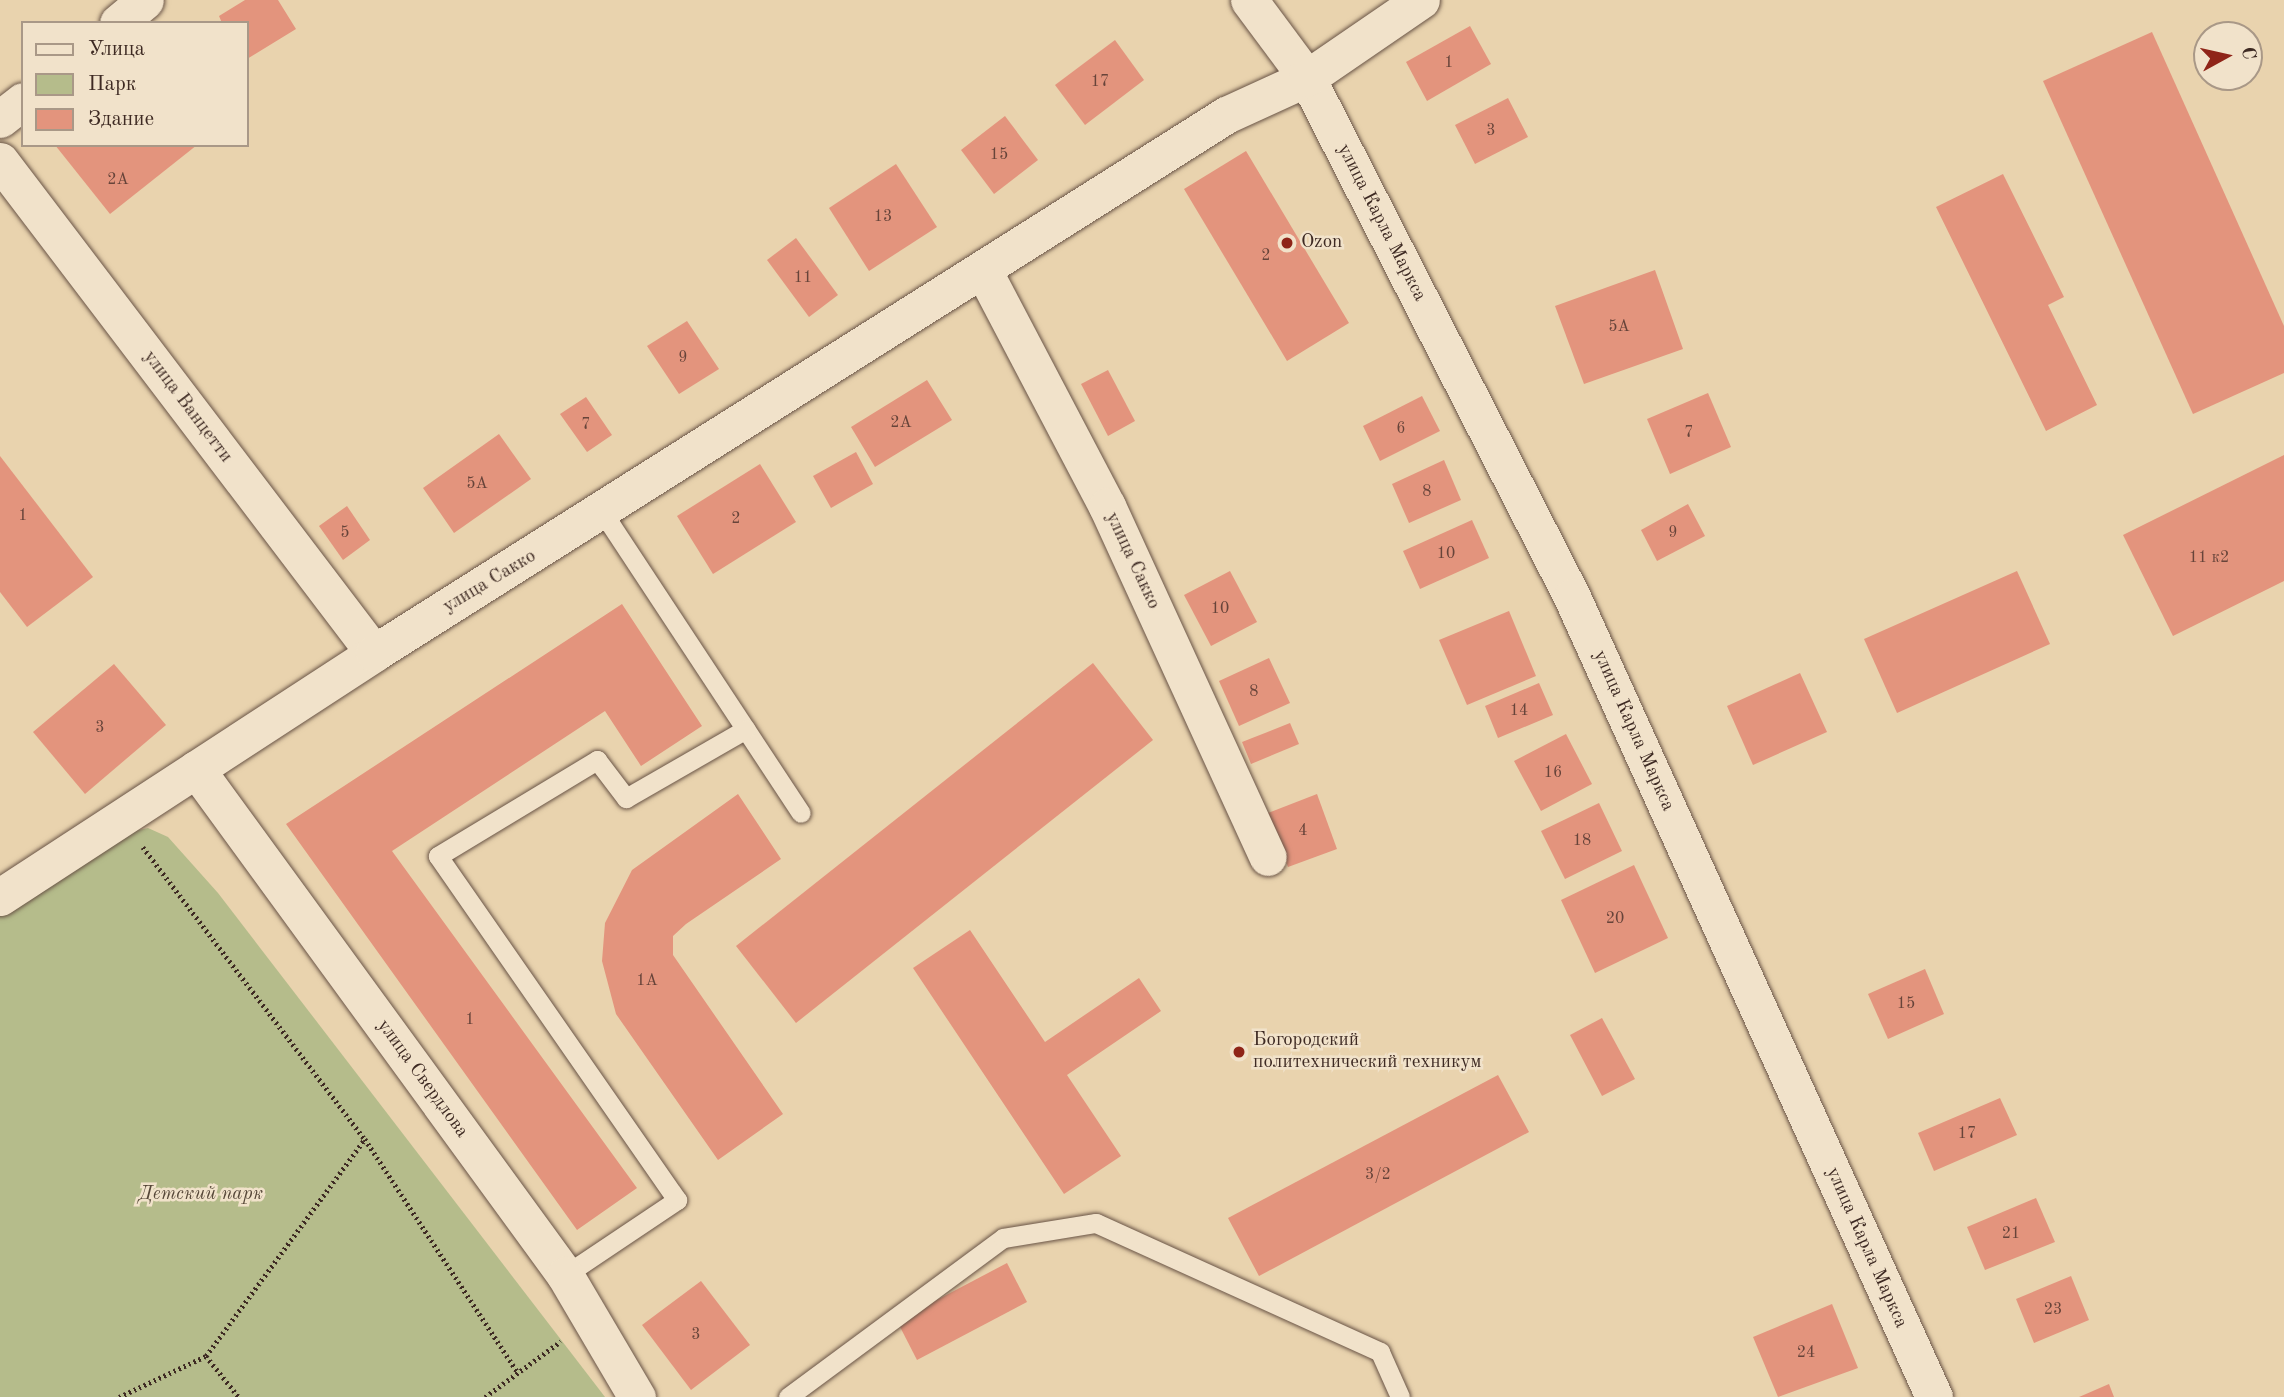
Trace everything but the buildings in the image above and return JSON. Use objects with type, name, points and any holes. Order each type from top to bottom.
[{"type":"street","points":[[120,21],[145,0]]},
{"type":"street","name":"улица Карла Маркса","points":[[1249,0],[1307,78],[1572,597],[1934,1397]]},
{"type":"street","name":"улица Сакко","points":[[0,897],[374,653],[603,513],[1226,115],[1307,78],[1421,0]]},
{"type":"street","points":[[0,119],[21,103]]},
{"type":"street","name":"улица Ванцетти","points":[[0,161],[374,653]]},
{"type":"street","name":"улица Сакко","points":[[983,270],[1107,506],[1268,857]]},
{"type":"street","name":"улица Свердлова","points":[[196,769],[565,1275],[593,1317],[637,1397]]},
{"type":"lane","points":[[603,513],[801,813]]},
{"type":"lane","points":[[565,1275],[677,1200],[438,856],[597,760],[626,798],[746,729]]},
{"type":"lane","points":[[788,1397],[1003,1238],[1096,1223],[1380,1352],[1400,1397]]},
{"type":"path","points":[[121,817],[365,1139],[518,1373]]},
{"type":"path","points":[[119,1397],[206,1356],[365,1139]]},
{"type":"path","points":[[485,1397],[593,1317]]},
{"type":"path","points":[[206,1356],[239,1397]]},
{"type":"green space","name":"Детский парк","points":[[148,828],[168,837],[218,893],[605,1397],[0,1397],[0,914],[130,832]]},
{"type":"place","name":"Ozon","points":[[1287,243]]},
{"type":"place","name":"Богородский политехнический техникум","points":[[1239,1052]]}]
